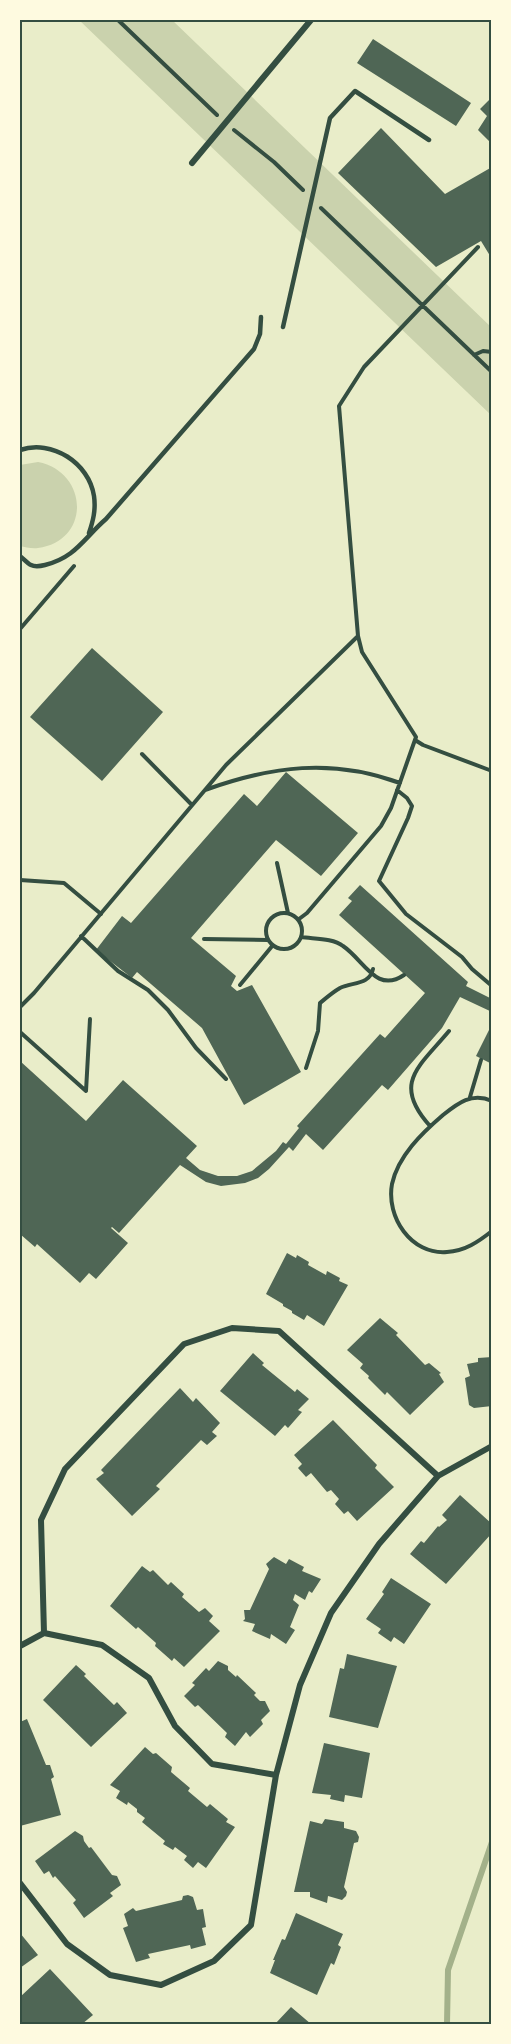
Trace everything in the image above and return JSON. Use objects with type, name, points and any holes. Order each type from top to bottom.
[{"type":"street","points":[[192,163],[311,20]]},
{"type":"street","points":[[44,1633],[40,1520],[65,1469],[183,1344],[232,1328],[279,1331],[438,1476]]},
{"type":"street","points":[[20,1883],[67,1944],[110,1975],[161,1985],[214,1961],[251,1925],[276,1775],[300,1685],[330,1612],[379,1544],[438,1476],[492,1446]]},
{"type":"street","points":[[20,1646],[44,1633],[102,1645],[149,1678],[175,1726],[212,1764],[276,1775]]},
{"type":"lane","points":[[283,327],[330,118],[355,91],[429,140]]},
{"type":"lane","points":[[20,556],[31,565],[40,566],[60,561],[77,550],[89,533],[106,519],[254,349],[260,334],[261,317]]},
{"type":"lane","points":[[20,450],[42,447],[60,452],[76,463],[88,477],[94,495],[95,513],[89,533]]},
{"type":"path","points":[[298,919],[307,913],[381,826],[400,783],[416,737],[362,652],[358,636],[339,406],[364,367],[478,247]]},
{"type":"path","points":[[474,355],[483,351],[492,352]]},
{"type":"path","points":[[20,1007],[226,765],[358,636]]},
{"type":"path","points":[[415,740],[492,771]]},
{"type":"path","points":[[142,754],[192,806]]},
{"type":"path","points":[[204,790],[237,778],[298,767],[363,771],[400,783]]},
{"type":"path","points":[[397,790],[407,798],[412,806],[379,881],[406,914],[462,957],[471,969],[492,986]]},
{"type":"path","points":[[278,863],[288,913]]},
{"type":"path","points":[[20,880],[64,883],[101,914]]},
{"type":"path","points":[[282,912],[298,919],[302,925],[301,937],[294,946],[278,948],[268,940],[266,932],[270,920],[282,912]]},
{"type":"path","points":[[81,936],[118,971],[148,990],[162,1003],[196,1048],[226,1079]]},
{"type":"path","points":[[301,937],[341,944],[372,975],[385,982],[395,981],[404,975]]},
{"type":"path","points":[[204,939],[268,940]]},
{"type":"path","points":[[240,985],[273,945]]},
{"type":"path","points":[[306,1068],[318,1030],[320,1003],[341,988],[362,982],[372,975],[373,969]]},
{"type":"path","points":[[20,1032],[86,1091],[90,1019]]},
{"type":"path","points":[[430,1126],[414,1105],[410,1082],[414,1072],[449,1031]]},
{"type":"path","points":[[470,1097],[481,1059]]},
{"type":"path","points":[[492,1101],[470,1097],[430,1126],[402,1158],[392,1184],[392,1205],[397,1224],[412,1241],[429,1250],[445,1252],[462,1250],[478,1242],[492,1231]]},
{"type":"path","points":[[485,1237],[492,1236]]},
{"type":"green space","points":[[79,20],[172,20],[491,327],[491,415]]},
{"type":"green space","points":[[38,462],[55,468],[67,479],[74,492],[77,506],[75,520],[68,533],[55,543],[33,548],[20,546],[20,465]]},
{"type":"building","points":[[373,39],[471,103],[456,126],[357,63]]},
{"type":"building","points":[[492,97],[492,144],[478,130],[487,116],[480,109]]},
{"type":"building","points":[[381,128],[445,194],[492,167],[492,259],[481,241],[436,267],[338,173]]},
{"type":"building","points":[[92,648],[163,712],[102,781],[30,717]]},
{"type":"building","points":[[286,772],[358,833],[321,876],[276,840],[191,938],[236,976],[231,986],[237,991],[252,985],[301,1072],[244,1105],[202,1028],[137,972],[132,978],[96,950],[122,916],[131,923],[244,794],[257,806]]},
{"type":"building","points":[[360,885],[468,982],[466,986],[492,999],[492,1012],[460,997],[442,1028],[388,1090],[382,1085],[323,1150],[306,1134],[293,1151],[289,1147],[258,1178],[245,1183],[221,1186],[206,1182],[180,1165],[119,1233],[111,1228],[128,1243],[96,1279],[89,1273],[80,1283],[37,1244],[35,1247],[20,1234],[20,1061],[86,1121],[123,1080],[197,1146],[186,1158],[200,1170],[218,1176],[237,1176],[252,1171],[283,1142],[286,1144],[299,1128],[297,1126],[380,1034],[385,1038],[425,993],[339,915],[352,901],[348,898]]},
{"type":"building","points":[[492,1024],[492,1064],[476,1056]]},
{"type":"building","points":[[287,1253],[296,1258],[297,1255],[309,1262],[308,1265],[326,1275],[327,1271],[348,1285],[324,1326],[307,1315],[304,1320],[266,1294]]},
{"type":"building","points":[[380,1318],[398,1333],[396,1335],[425,1365],[429,1363],[441,1373],[439,1374],[444,1382],[410,1415],[387,1392],[385,1395],[368,1378],[369,1376],[360,1368],[363,1364],[347,1350]]},
{"type":"building","points":[[253,1353],[264,1363],[262,1365],[295,1392],[297,1389],[309,1399],[298,1410],[302,1412],[288,1428],[285,1425],[275,1436],[220,1391]]},
{"type":"building","points":[[492,1357],[492,1406],[474,1408],[469,1405],[465,1378],[470,1376],[467,1364],[478,1362],[478,1358]]},
{"type":"building","points":[[180,1388],[193,1402],[196,1398],[220,1423],[212,1432],[217,1436],[207,1445],[201,1440],[156,1486],[160,1489],[132,1516],[96,1479],[104,1473],[101,1470]]},
{"type":"building","points":[[333,1420],[377,1465],[375,1468],[394,1487],[357,1521],[348,1511],[344,1514],[335,1504],[339,1499],[331,1490],[327,1492],[311,1473],[306,1477],[298,1468],[302,1464],[294,1455]]},
{"type":"building","points":[[460,1495],[492,1524],[492,1533],[446,1584],[410,1554],[421,1541],[424,1543],[438,1526],[447,1520],[442,1515]]},
{"type":"building","points":[[274,1557],[286,1564],[289,1559],[304,1567],[302,1571],[321,1579],[312,1593],[309,1591],[305,1600],[295,1594],[293,1600],[299,1605],[290,1627],[295,1630],[286,1644],[271,1634],[270,1639],[252,1631],[255,1624],[243,1621],[245,1619],[244,1610],[250,1610],[269,1569],[266,1564]]},
{"type":"building","points":[[142,1566],[150,1572],[153,1570],[168,1585],[171,1582],[184,1594],[182,1597],[199,1612],[205,1608],[213,1616],[209,1621],[220,1631],[184,1667],[174,1658],[172,1661],[138,1627],[136,1629],[110,1606]]},
{"type":"building","points":[[391,1578],[431,1604],[404,1644],[394,1637],[391,1642],[378,1633],[381,1629],[366,1619],[384,1594],[382,1592]]},
{"type":"building","points":[[347,1654],[397,1666],[378,1728],[329,1717],[340,1668],[344,1669]]},
{"type":"building","points":[[218,1661],[228,1666],[228,1670],[236,1677],[237,1675],[256,1693],[254,1695],[260,1701],[265,1701],[270,1711],[261,1720],[263,1724],[250,1737],[246,1732],[235,1746],[225,1737],[227,1733],[198,1705],[195,1707],[184,1696],[195,1685],[192,1683],[206,1668],[209,1671]]},
{"type":"building","points":[[76,1665],[114,1705],[117,1702],[127,1713],[91,1747],[43,1700]]},
{"type":"building","points":[[27,1719],[46,1765],[50,1765],[54,1777],[51,1779],[61,1815],[20,1826],[20,1722]]},
{"type":"building","points":[[324,1743],[370,1753],[362,1798],[345,1795],[344,1802],[330,1799],[331,1795],[312,1793]]},
{"type":"building","points":[[145,1747],[172,1767],[171,1772],[190,1788],[188,1791],[207,1807],[210,1804],[228,1819],[226,1822],[235,1827],[206,1868],[198,1862],[193,1868],[184,1860],[187,1856],[175,1847],[173,1850],[163,1844],[165,1841],[142,1822],[145,1818],[137,1812],[137,1809],[128,1802],[127,1805],[116,1798],[120,1791],[110,1785]]},
{"type":"building","points":[[325,1819],[344,1822],[344,1828],[356,1831],[359,1837],[358,1842],[354,1843],[344,1887],[347,1892],[346,1896],[342,1900],[328,1896],[327,1903],[310,1897],[310,1892],[294,1892],[310,1821],[322,1824]]},
{"type":"building","points":[[75,1831],[83,1836],[89,1848],[91,1847],[112,1875],[117,1876],[121,1885],[110,1893],[113,1896],[84,1918],[73,1903],[76,1900],[55,1876],[53,1878],[49,1871],[44,1874],[35,1861]]},
{"type":"building","points":[[183,1896],[193,1897],[197,1910],[203,1909],[206,1927],[202,1928],[206,1945],[191,1949],[190,1945],[148,1954],[150,1958],[136,1962],[123,1928],[128,1926],[124,1914],[133,1908],[136,1911],[182,1900]]},
{"type":"building","points":[[296,1913],[343,1934],[334,1965],[331,1963],[317,1995],[270,1973],[282,1939],[285,1940]]},
{"type":"building","points":[[20,1933],[38,1955],[20,1968]]},
{"type":"building","points":[[50,1969],[93,2015],[82,2024],[22,2024],[20,2022],[20,1997]]},
{"type":"building","points":[[291,2007],[311,2024],[275,2024]]},
{"type":"waterway","points":[[447,2024],[448,1970],[492,1842]]}]
